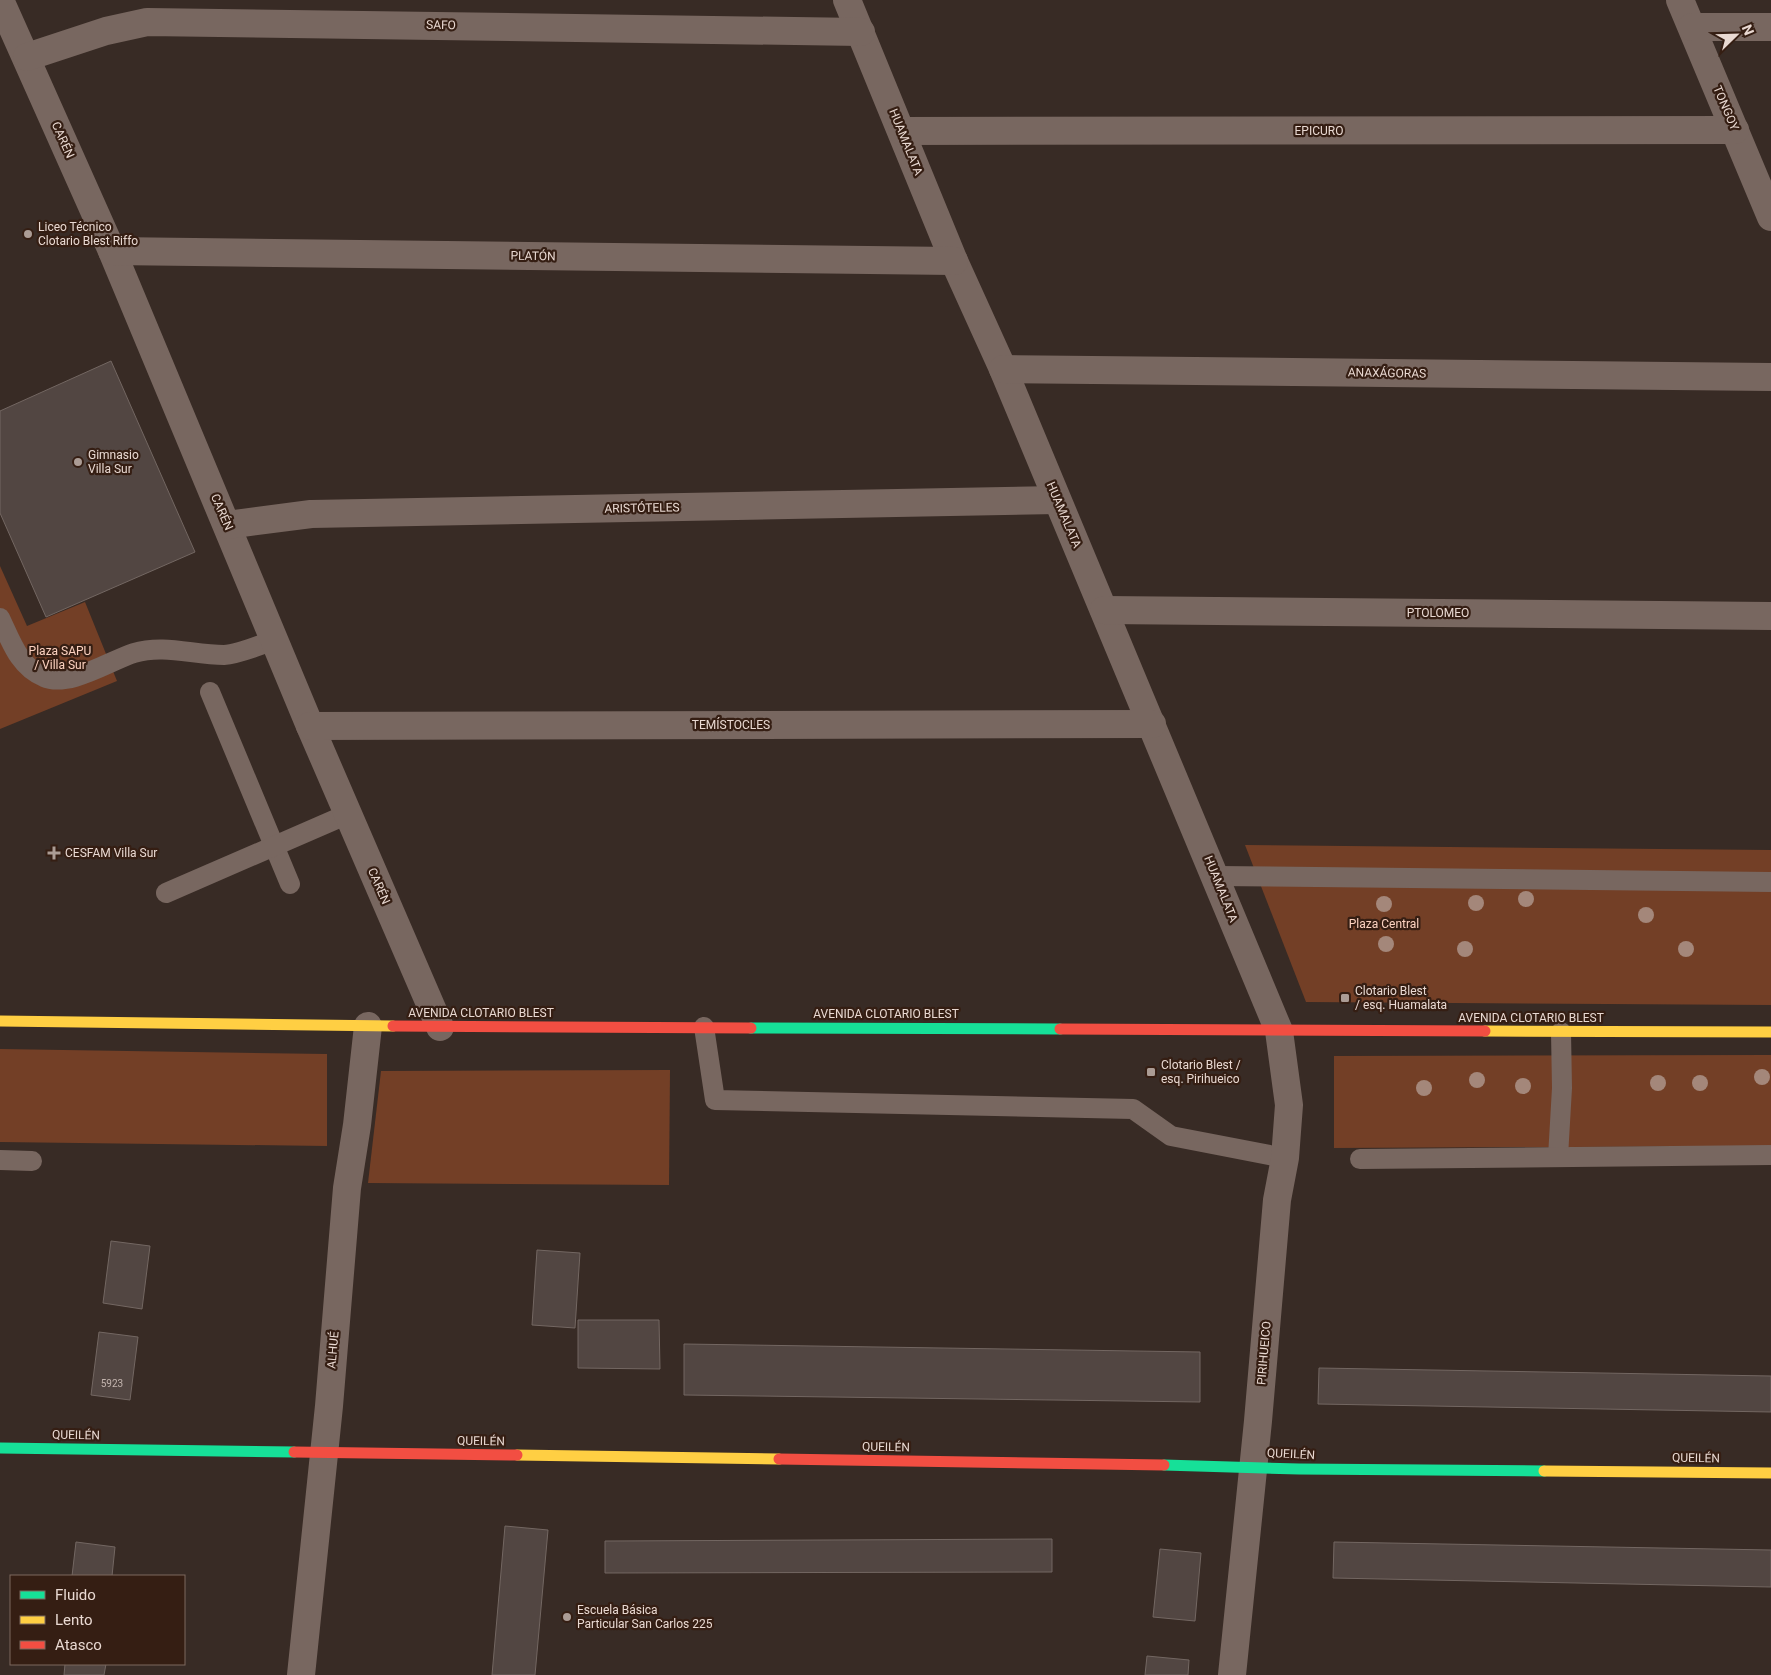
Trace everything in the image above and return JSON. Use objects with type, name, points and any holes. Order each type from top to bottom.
[{"type":"main road","name":"AVENIDA CLOTARIO BLEST","points":[[0,1021],[440,1027],[1771,1032]]},
{"type":"main road","name":"QUEILÉN","points":[[0,1448],[1254,1466],[1299,1469],[1771,1473]]},
{"type":"street","name":"CARÉN","points":[[0,0],[112,252],[310,726],[440,1027]]},
{"type":"street","name":"HUAMALATA","points":[[847,0],[954,261],[1104,610],[1279,1031]]},
{"type":"street","name":"TONGOY","points":[[1680,0],[1771,216]]},
{"type":"street","name":"SAFO","points":[[27,58],[106,31],[147,22],[861,32]]},
{"type":"street","points":[[1692,27],[1771,27]]},
{"type":"street","name":"EPICURO","points":[[902,131],[1735,130]]},
{"type":"street","name":"PLATÓN","points":[[112,252],[954,261]]},
{"type":"street","name":"ANAXÁGORAS","points":[[1002,369],[1771,377]]},
{"type":"street","name":"ARISTÓTELES","points":[[227,525],[310,514],[1057,500]]},
{"type":"street","name":"PTOLOMEO","points":[[1104,610],[1771,616]]},
{"type":"street","name":"TEMÍSTOCLES","points":[[310,726],[1152,724]]},
{"type":"street","name":"ALHUÉ","points":[[302,1675],[347,1188],[358,1125],[368,1026]]},
{"type":"street","name":"PIRIHUEICO","points":[[1232,1675],[1254,1466],[1277,1200],[1285,1158],[1289,1105],[1279,1031]]},
{"type":"lane","points":[[0,618],[13,646],[27,668],[46,678],[68,679],[135,653],[169,648],[226,655],[275,640]]},
{"type":"lane","points":[[210,692],[290,884]]},
{"type":"lane","points":[[166,893],[348,814]]},
{"type":"lane","points":[[1216,876],[1771,882]]},
{"type":"lane","points":[[704,1027],[715,1100],[1133,1109],[1171,1136],[1285,1158]]},
{"type":"lane","points":[[1558,1157],[1562,1088],[1561,1032]]},
{"type":"lane","points":[[1360,1159],[1771,1156]]},
{"type":"lane","points":[[0,1160],[32,1161]]},
{"type":"green space","name":"Plaza SAPU / Villa Sur","points":[[0,566],[27,626],[85,602],[117,681],[0,729]]},
{"type":"green space","name":"Plaza Central","points":[[1245,845],[1771,850],[1771,1005],[1306,1002]]},
{"type":"green space","points":[[0,1049],[327,1054],[327,1146],[0,1142]]},
{"type":"green space","points":[[1771,1055],[1771,1146],[1334,1148],[1334,1056]]},
{"type":"green space","points":[[670,1070],[669,1185],[368,1183],[381,1071]]},
{"type":"building","name":"Gimnasio Villa Sur","points":[[111,361],[195,552],[46,617],[0,513],[0,411]]},
{"type":"building","points":[[111,1241],[150,1246],[142,1309],[103,1303]]},
{"type":"building","points":[[537,1250],[580,1253],[575,1328],[532,1325]]},
{"type":"building","points":[[578,1320],[659,1320],[660,1369],[578,1368]]},
{"type":"building","points":[[99,1332],[138,1337],[130,1400],[91,1395]]},
{"type":"building","points":[[684,1344],[1200,1352],[1200,1402],[684,1395]]},
{"type":"building","points":[[1319,1368],[1771,1376],[1771,1412],[1318,1404]]},
{"type":"building","points":[[505,1526],[548,1530],[535,1675],[492,1675]]},
{"type":"building","points":[[1052,1539],[1052,1572],[605,1573],[605,1541]]},
{"type":"building","points":[[76,1542],[115,1547],[112,1575],[72,1575]]},
{"type":"building","points":[[1334,1542],[1771,1550],[1771,1587],[1333,1578]]},
{"type":"building","points":[[1160,1549],[1201,1553],[1195,1621],[1153,1617]]},
{"type":"building","points":[[1147,1656],[1189,1660],[1188,1675],[1145,1675]]},
{"type":"building","points":[[65,1665],[106,1665],[104,1675],[64,1675]]},
{"type":"traffic: fast","points":[[751,1028],[1060,1029]]},
{"type":"traffic: fast","points":[[0,1448],[294,1452]]},
{"type":"traffic: fast","points":[[1164,1465],[1299,1469],[1544,1471]]},
{"type":"traffic: slow","points":[[0,1021],[393,1026]]},
{"type":"traffic: slow","points":[[1485,1031],[1771,1032]]},
{"type":"traffic: slow","points":[[517,1455],[779,1459]]},
{"type":"traffic: slow","points":[[1544,1471],[1771,1473]]},
{"type":"traffic: jam","points":[[393,1026],[751,1028]]},
{"type":"traffic: jam","points":[[1060,1029],[1485,1031]]},
{"type":"traffic: jam","points":[[294,1452],[517,1455]]},
{"type":"traffic: jam","points":[[779,1459],[1164,1465]]},
{"type":"place","name":"Liceo Técnico Clotario Blest Riffo","points":[[28,234]]},
{"type":"place","name":"Gimnasio Villa Sur","points":[[78,462]]},
{"type":"place","name":"CESFAM Villa Sur","points":[[54,853]]},
{"type":"place","name":"Clotario Blest / esq. Huamalata","points":[[1345,998]]},
{"type":"place","name":"Clotario Blest / esq. Pirihueico","points":[[1151,1072]]},
{"type":"place","name":"Escuela Básica Particular San Carlos 225","points":[[567,1617]]}]
